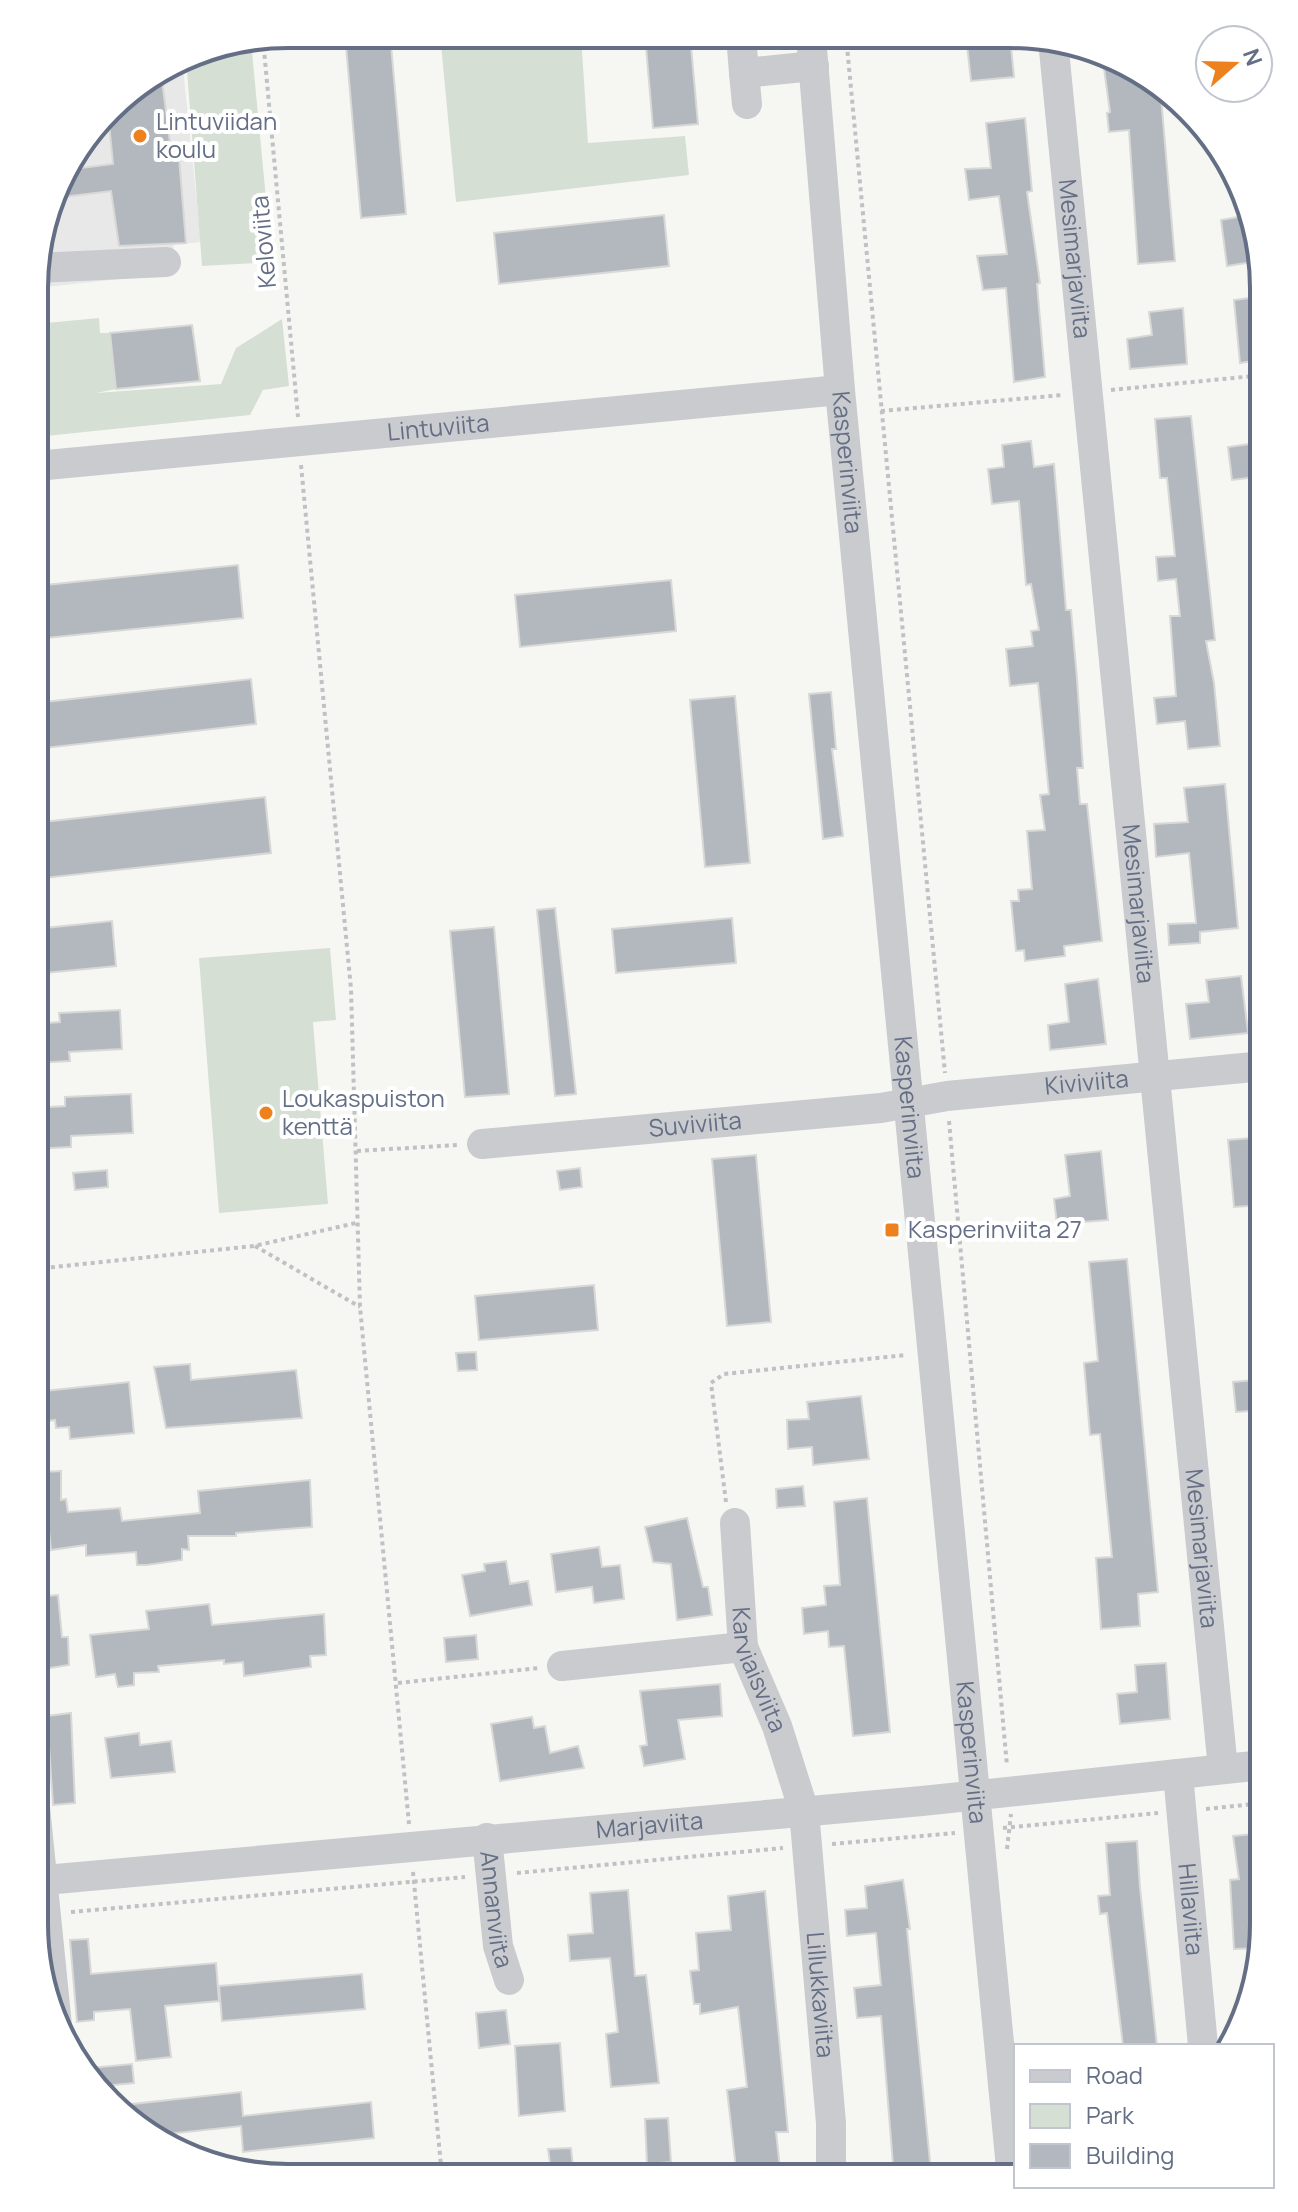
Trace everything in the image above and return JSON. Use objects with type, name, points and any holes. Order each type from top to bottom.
[{"type":"street","points":[[742,48],[747,104]]},
{"type":"street","name":"Kasperinviita","points":[[812,48],[840,390],[1011,2164]]},
{"type":"street","name":"Mesimarjaviita","points":[[1054,53],[1223,1769]]},
{"type":"street","points":[[744,73],[814,66]]},
{"type":"street","points":[[49,267],[166,262]]},
{"type":"street","name":"Lintuviita","points":[[48,465],[840,390]]},
{"type":"street","name":"Kiviviita","points":[[909,1103],[947,1096],[1250,1067]]},
{"type":"street","name":"Suviviita","points":[[482,1144],[909,1103]]},
{"type":"street","name":"Karviaisviita","points":[[735,1523],[743,1647],[777,1726],[804,1811]]},
{"type":"street","points":[[562,1666],[743,1647]]},
{"type":"street","name":"Marjaviita","points":[[48,1879],[804,1811],[1249,1766]]},
{"type":"street","name":"Hillaviita","points":[[1178,1774],[1203,2044]]},
{"type":"street","name":"Lillukkaviita","points":[[804,1811],[831,2123],[831,2164]]},
{"type":"street","name":"Annanviita","points":[[487,1838],[498,1946],[509,1980]]},
{"type":"path","points":[[847,48],[947,1096],[1012,1826]]},
{"type":"path","name":"Keloviita","points":[[264,50],[351,989],[360,1307],[398,1683],[441,2164]]},
{"type":"path","points":[[357,1151],[482,1144]]},
{"type":"path","points":[[48,1268],[254,1246],[356,1223]]},
{"type":"path","points":[[254,1246],[360,1307]]},
{"type":"path","points":[[735,1523],[724,1496],[711,1383],[724,1374],[916,1354]]},
{"type":"path","points":[[398,1683],[562,1666]]},
{"type":"path","points":[[48,1915],[978,1832],[1012,1826],[1249,1804]]},
{"type":"shaded area","name":"Lintuviidan koulu","points":[[183,72],[201,242],[173,245],[176,273],[48,287],[56,226],[80,168],[108,130],[130,108]]},
{"type":"green space","points":[[441,49],[582,49],[588,143],[685,136],[689,175],[456,202]]},
{"type":"green space","points":[[252,52],[272,262],[202,266],[187,71],[211,61]]},
{"type":"green space","points":[[99,318],[100,333],[110,333],[116,389],[96,393],[221,384],[236,348],[282,319],[289,386],[263,390],[250,415],[48,436],[48,323]]},
{"type":"green space","name":"Loukaspuiston kenttä","points":[[330,948],[336,1020],[313,1022],[328,1204],[219,1213],[199,958]]},
{"type":"building","points":[[646,48],[691,48],[698,124],[653,128]]},
{"type":"building","points":[[967,48],[1011,48],[1014,77],[971,81]]},
{"type":"building","points":[[346,49],[391,49],[406,214],[361,218]]},
{"type":"building","points":[[1104,67],[1130,80],[1161,103],[1175,261],[1138,264],[1129,130],[1109,132],[1107,113],[1110,112]]},
{"type":"building","points":[[163,84],[172,158],[179,157],[186,243],[119,246],[111,191],[66,197],[80,168],[113,164],[110,128],[130,108]]},
{"type":"building","points":[[1025,118],[1032,191],[1027,192],[1040,283],[1037,284],[1045,377],[1014,382],[1006,288],[983,290],[977,256],[1007,254],[999,196],[969,200],[965,169],[991,168],[986,123]]},
{"type":"building","points":[[664,215],[669,266],[499,284],[494,233]]},
{"type":"building","points":[[1239,217],[1248,263],[1227,266],[1221,220]]},
{"type":"building","points":[[1250,298],[1250,361],[1240,363],[1234,300]]},
{"type":"building","points":[[1183,308],[1187,364],[1130,369],[1127,339],[1152,335],[1149,312]]},
{"type":"building","points":[[192,325],[200,381],[116,389],[110,333]]},
{"type":"building","points":[[1191,416],[1215,640],[1206,641],[1220,746],[1188,749],[1185,721],[1157,724],[1154,698],[1176,696],[1170,616],[1180,616],[1176,579],[1158,581],[1156,557],[1175,556],[1167,478],[1160,478],[1155,419]]},
{"type":"building","points":[[1031,441],[1034,467],[1054,464],[1066,610],[1071,610],[1077,679],[1083,768],[1077,768],[1080,804],[1087,804],[1102,941],[1064,946],[1065,956],[1025,961],[1024,950],[1016,951],[1011,901],[1019,901],[1018,890],[1032,889],[1027,831],[1045,830],[1040,795],[1049,794],[1038,683],[1010,686],[1006,649],[1033,646],[1031,631],[1039,630],[1031,584],[1026,585],[1019,501],[992,504],[988,469],[1004,467],[1002,445]]},
{"type":"building","points":[[1250,444],[1250,478],[1232,480],[1228,447]]},
{"type":"building","points":[[238,565],[243,618],[48,638],[48,585]]},
{"type":"building","points":[[671,580],[676,631],[520,647],[515,595]]},
{"type":"building","points":[[251,679],[256,724],[48,748],[48,702]]},
{"type":"building","points":[[831,692],[836,749],[832,749],[843,836],[823,839],[809,694]]},
{"type":"building","points":[[735,696],[750,863],[705,867],[690,700]]},
{"type":"building","points":[[1225,784],[1238,928],[1200,932],[1200,943],[1169,945],[1168,924],[1196,923],[1189,853],[1156,857],[1154,824],[1188,822],[1184,788]]},
{"type":"building","points":[[265,797],[271,853],[48,878],[48,822]]},
{"type":"building","points":[[555,908],[576,1094],[555,1096],[537,910]]},
{"type":"building","points":[[732,918],[736,963],[616,973],[612,929]]},
{"type":"building","points":[[112,921],[116,966],[48,973],[48,928]]},
{"type":"building","points":[[494,927],[509,1094],[465,1097],[450,931]]},
{"type":"building","points":[[1241,976],[1248,1033],[1190,1039],[1186,1004],[1209,1002],[1206,980]]},
{"type":"building","points":[[1098,979],[1106,1044],[1050,1050],[1048,1025],[1069,1022],[1065,984]]},
{"type":"building","points":[[120,1010],[122,1049],[69,1052],[70,1061],[48,1062],[48,1023],[60,1022],[59,1013]]},
{"type":"building","points":[[131,1094],[133,1133],[71,1136],[71,1147],[48,1148],[48,1107],[65,1106],[65,1097]]},
{"type":"building","points":[[1249,1138],[1249,1206],[1234,1207],[1228,1140]]},
{"type":"building","points":[[1101,1151],[1108,1220],[1057,1224],[1054,1199],[1070,1196],[1065,1155]]},
{"type":"building","points":[[756,1155],[771,1322],[727,1326],[712,1159]]},
{"type":"building","points":[[580,1168],[582,1187],[560,1190],[557,1171]]},
{"type":"building","points":[[107,1170],[108,1187],[75,1190],[73,1173]]},
{"type":"building","points":[[1127,1259],[1158,1592],[1138,1594],[1140,1626],[1101,1629],[1096,1558],[1112,1557],[1100,1434],[1090,1435],[1084,1363],[1098,1361],[1089,1262]]},
{"type":"building","points":[[594,1285],[598,1330],[479,1340],[475,1296]]},
{"type":"building","points":[[476,1352],[477,1370],[458,1371],[456,1353]]},
{"type":"building","points":[[190,1364],[191,1380],[296,1370],[302,1418],[166,1428],[154,1367]]},
{"type":"building","points":[[1249,1380],[1249,1411],[1236,1412],[1233,1382]]},
{"type":"building","points":[[129,1382],[134,1433],[70,1439],[69,1427],[56,1428],[55,1420],[48,1421],[48,1391]]},
{"type":"building","points":[[861,1396],[869,1459],[813,1465],[812,1447],[788,1449],[787,1420],[809,1419],[807,1402]]},
{"type":"building","points":[[61,1471],[61,1500],[66,1499],[68,1512],[120,1508],[122,1521],[200,1513],[198,1491],[310,1480],[312,1527],[236,1533],[236,1536],[188,1536],[189,1550],[182,1549],[182,1560],[147,1565],[137,1565],[136,1552],[86,1556],[86,1545],[51,1550],[48,1472]]},
{"type":"building","points":[[803,1486],[805,1506],[777,1508],[776,1489]]},
{"type":"building","points":[[867,1498],[890,1732],[853,1736],[844,1646],[829,1647],[828,1631],[804,1634],[802,1608],[826,1605],[824,1586],[840,1585],[834,1502]]},
{"type":"building","points":[[687,1518],[703,1587],[708,1587],[712,1615],[677,1620],[671,1564],[653,1562],[645,1527]]},
{"type":"building","points":[[599,1547],[602,1567],[620,1565],[624,1599],[594,1603],[592,1587],[556,1592],[551,1554]]},
{"type":"building","points":[[506,1561],[510,1584],[528,1581],[532,1605],[470,1616],[462,1575],[485,1571],[484,1564]]},
{"type":"building","points":[[58,1595],[62,1637],[68,1637],[69,1665],[48,1668],[48,1596]]},
{"type":"building","points":[[209,1604],[212,1625],[324,1614],[326,1655],[310,1656],[311,1667],[244,1676],[243,1662],[224,1664],[224,1660],[158,1666],[159,1672],[134,1673],[134,1685],[118,1687],[115,1674],[96,1677],[90,1635],[149,1629],[146,1611]]},
{"type":"building","points":[[476,1635],[478,1659],[446,1662],[444,1638]]},
{"type":"building","points":[[1166,1663],[1170,1719],[1120,1724],[1117,1694],[1137,1692],[1135,1665]]},
{"type":"building","points":[[720,1684],[722,1716],[678,1720],[685,1759],[644,1766],[640,1746],[647,1745],[640,1691]]},
{"type":"building","points":[[71,1713],[75,1803],[53,1805],[48,1716]]},
{"type":"building","points":[[532,1717],[534,1728],[545,1726],[550,1753],[578,1746],[584,1768],[500,1781],[491,1724]]},
{"type":"building","points":[[139,1733],[140,1745],[171,1741],[175,1772],[111,1778],[105,1738]]},
{"type":"building","points":[[1249,1834],[1248,1949],[1234,1949],[1230,1880],[1239,1879],[1233,1836]]},
{"type":"building","points":[[1137,1841],[1157,2044],[1123,2044],[1107,1913],[1100,1914],[1098,1896],[1110,1895],[1106,1843]]},
{"type":"building","points":[[903,1880],[930,2164],[893,2164],[881,2016],[857,2018],[854,1988],[881,1985],[876,1933],[847,1936],[845,1910],[867,1908],[865,1886]]},
{"type":"building","points":[[628,1890],[635,1976],[646,1975],[659,2083],[611,2087],[606,2034],[618,2032],[610,1958],[570,1961],[568,1935],[593,1933],[590,1893]]},
{"type":"building","points":[[765,1891],[788,2132],[776,2132],[780,2164],[736,2164],[727,2090],[747,2087],[738,2007],[700,2014],[700,2004],[694,2004],[690,1971],[699,1970],[696,1933],[731,1930],[728,1896]]},
{"type":"building","points":[[88,1939],[91,1974],[216,1963],[219,2001],[165,2006],[171,2057],[136,2061],[130,2009],[94,2012],[94,2020],[77,2022],[70,1940]]},
{"type":"building","points":[[362,1974],[365,2009],[222,2021],[219,1986]]},
{"type":"building","points":[[506,2010],[510,2044],[479,2048],[476,2013]]},
{"type":"building","points":[[560,2043],[565,2111],[519,2116],[515,2046]]},
{"type":"building","points":[[132,2064],[134,2083],[111,2085],[96,2067]]},
{"type":"building","points":[[241,2092],[243,2116],[371,2102],[374,2138],[243,2152],[241,2126],[171,2134],[133,2104]]},
{"type":"building","points":[[668,2118],[671,2162],[647,2164],[645,2119]]},
{"type":"building","points":[[571,2148],[573,2164],[550,2164],[548,2149]]},
{"type":"place","name":"Lintuviidan koulu","points":[[140,136]]},
{"type":"place","name":"Loukaspuiston kenttä","points":[[266,1113]]},
{"type":"place","name":"Kasperinviita 27","points":[[892,1230]]}]
